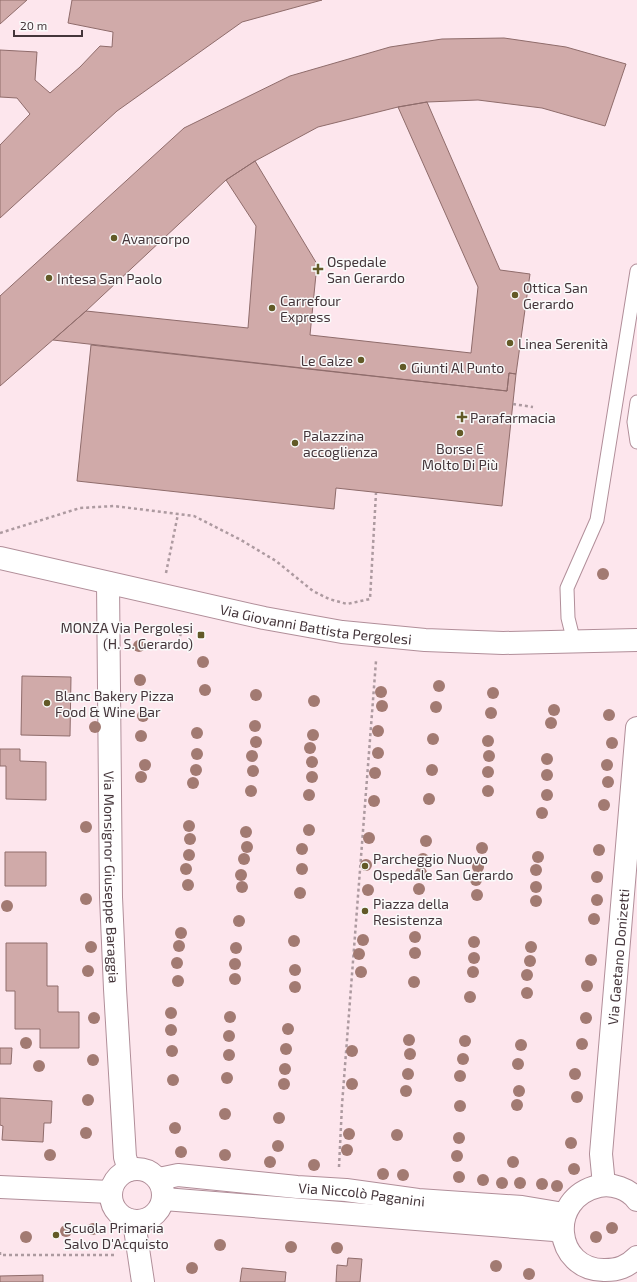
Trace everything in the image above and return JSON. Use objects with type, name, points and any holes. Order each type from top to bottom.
[{"type":"street","name":"Via Giovanni Battista Pergolesi","points":[[0,558],[264,618],[342,632],[425,640],[503,643],[637,640]]},
{"type":"street","name":"Via Monsignor Giuseppe Baraggia","points":[[108,583],[111,897],[114,989],[125,1157],[129,1170]]},
{"type":"street","name":"Via Gaetano Donizetti","points":[[604,1185],[601,1154],[637,728]]},
{"type":"street","points":[[141,1168],[150,1171],[161,1189],[158,1211],[149,1219],[134,1222],[121,1216],[114,1209],[111,1201],[110,1192],[114,1181],[120,1174],[129,1170],[141,1168]]},
{"type":"street","name":"Via Niccolò Paganini","points":[[161,1189],[178,1175],[297,1187],[346,1190],[418,1200],[522,1207],[563,1224]]},
{"type":"street","points":[[637,1200],[628,1191],[613,1186],[604,1185],[590,1188],[577,1196],[563,1224],[573,1257],[589,1268],[595,1276],[617,1270],[630,1263],[637,1257]]},
{"type":"street","points":[[0,1187],[110,1192]]},
{"type":"street","name":"Via Niccolò Paganini","points":[[161,1189],[554,1230],[563,1224]]},
{"type":"street","points":[[134,1222],[142,1282]]},
{"type":"lane","points":[[574,642],[568,618],[567,588],[597,520],[637,271]]},
{"type":"lane","points":[[637,402],[635,424],[637,442]]},
{"type":"path","points":[[513,404],[533,407]]},
{"type":"path","points":[[0,534],[80,508],[114,506],[194,516],[235,537],[276,561],[312,591],[329,599],[347,604],[370,600],[376,493]]},
{"type":"path","points":[[164,581],[178,514]]},
{"type":"path","points":[[179,648],[181,629]]},
{"type":"path","points":[[346,1190],[339,1168],[342,1105],[376,661]]},
{"type":"path","points":[[0,1252],[0,1255],[139,1255]]},
{"type":"building","points":[[0,0],[27,0],[0,24]]},
{"type":"building","points":[[72,0],[322,0],[242,22],[117,111],[0,218],[0,145],[30,114],[17,98],[0,97],[0,50],[37,52],[35,80],[50,93],[80,67],[100,46],[112,47],[113,32],[68,23]]},
{"type":"building","name":"Avancorpo","points":[[504,38],[566,47],[626,64],[605,126],[542,108],[478,100],[427,102],[398,107],[318,127],[255,161],[226,180],[86,311],[0,386],[0,296],[184,128],[290,76],[390,47],[442,39]]},
{"type":"building","points":[[427,102],[500,270],[530,274],[516,374],[509,373],[507,391],[53,340],[86,311],[248,328],[256,226],[226,180],[255,161],[317,264],[310,335],[471,353],[478,287],[398,107]]},
{"type":"building","name":"Palazzina accoglienza","points":[[91,345],[507,391],[509,373],[516,374],[502,506],[336,488],[334,509],[77,481]]},
{"type":"building","points":[[22,676],[71,677],[70,736],[21,735]]},
{"type":"building","points":[[0,749],[20,749],[20,761],[46,762],[46,800],[6,799],[6,766],[0,766]]},
{"type":"building","points":[[5,852],[46,852],[46,886],[5,886]]},
{"type":"building","points":[[6,943],[47,943],[47,986],[58,986],[58,1012],[79,1012],[79,1048],[40,1048],[40,1029],[15,1029],[15,991],[6,991]]},
{"type":"building","points":[[0,1048],[12,1048],[11,1064],[0,1064]]},
{"type":"building","points":[[0,1098],[52,1101],[51,1123],[44,1123],[43,1142],[2,1140],[3,1126],[0,1125]]},
{"type":"building","points":[[348,1258],[362,1259],[360,1282],[336,1282],[337,1265],[347,1266]]},
{"type":"building","points":[[242,1268],[286,1272],[285,1282],[240,1282]]},
{"type":"building","points":[[43,1275],[43,1282],[0,1282],[0,1276]]},
{"type":"place","name":"Avancorpo","points":[[114,238]]},
{"type":"place","name":"Ospedale San Gerardo","points":[[318,269]]},
{"type":"place","name":"Intesa San Paolo","points":[[49,278]]},
{"type":"place","name":"Ottica San Gerardo","points":[[515,295]]},
{"type":"place","name":"Carrefour Express","points":[[272,308]]},
{"type":"place","name":"Linea Serenità","points":[[510,343]]},
{"type":"place","name":"Le Calze","points":[[361,360]]},
{"type":"place","name":"Giunti Al Punto","points":[[403,367]]},
{"type":"place","name":"Parafarmacia","points":[[462,417]]},
{"type":"place","name":"Borse E Molto Di Più","points":[[460,433]]},
{"type":"place","name":"Palazzina accoglienza","points":[[295,443]]},
{"type":"place","name":"MONZA Via Pergolesi (H. S. Gerardo)","points":[[201,635]]},
{"type":"place","name":"Blanc Bakery Pizza Food & Wine Bar","points":[[47,703]]},
{"type":"place","name":"Parcheggio Nuovo Ospedale San Gerardo","points":[[365,866]]},
{"type":"place","name":"Piazza della Resistenza","points":[[365,911]]},
{"type":"place","name":"Scuola Primaria Salvo D'Acquisto","points":[[56,1235]]}]
